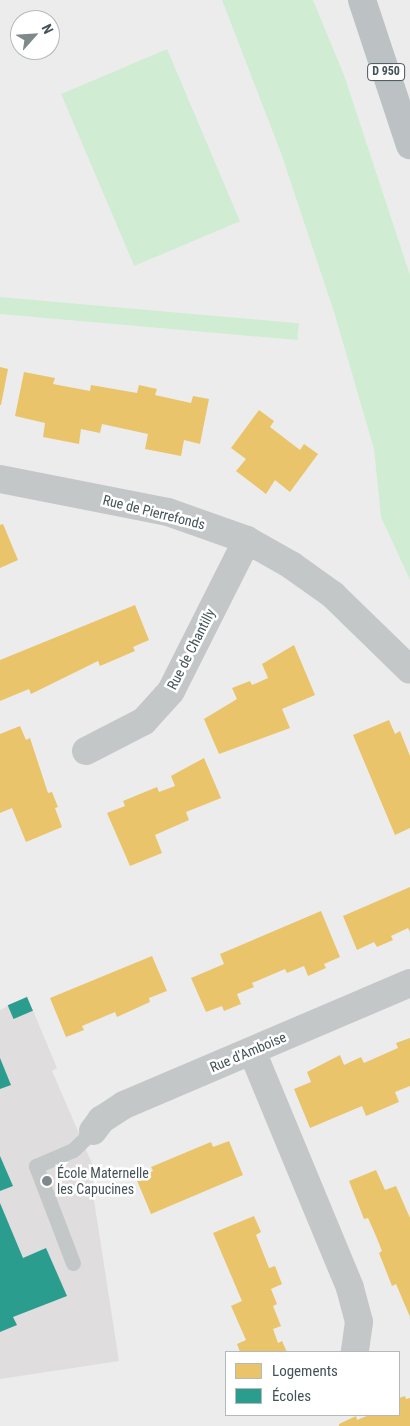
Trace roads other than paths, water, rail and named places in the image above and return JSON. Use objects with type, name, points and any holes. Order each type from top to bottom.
[{"type":"highway","name":"D 950","points":[[362,0],[410,144]]},
{"type":"street","name":"Rue de Pierrefonds","points":[[0,479],[168,512],[247,540],[291,565],[333,595],[410,670]]},
{"type":"street","name":"Rue de Chantilly","points":[[86,751],[144,721],[171,691],[247,540]]},
{"type":"street","name":"Rue d'Amboise","points":[[93,1131],[101,1120],[124,1105],[410,983]]},
{"type":"street","points":[[252,1050],[350,1288],[359,1322],[354,1351]]},
{"type":"lane","points":[[73,1263],[36,1166],[73,1150],[93,1131]]},
{"type":"place","name":"École Maternelle les Capucines","points":[[47,1181]]}]
